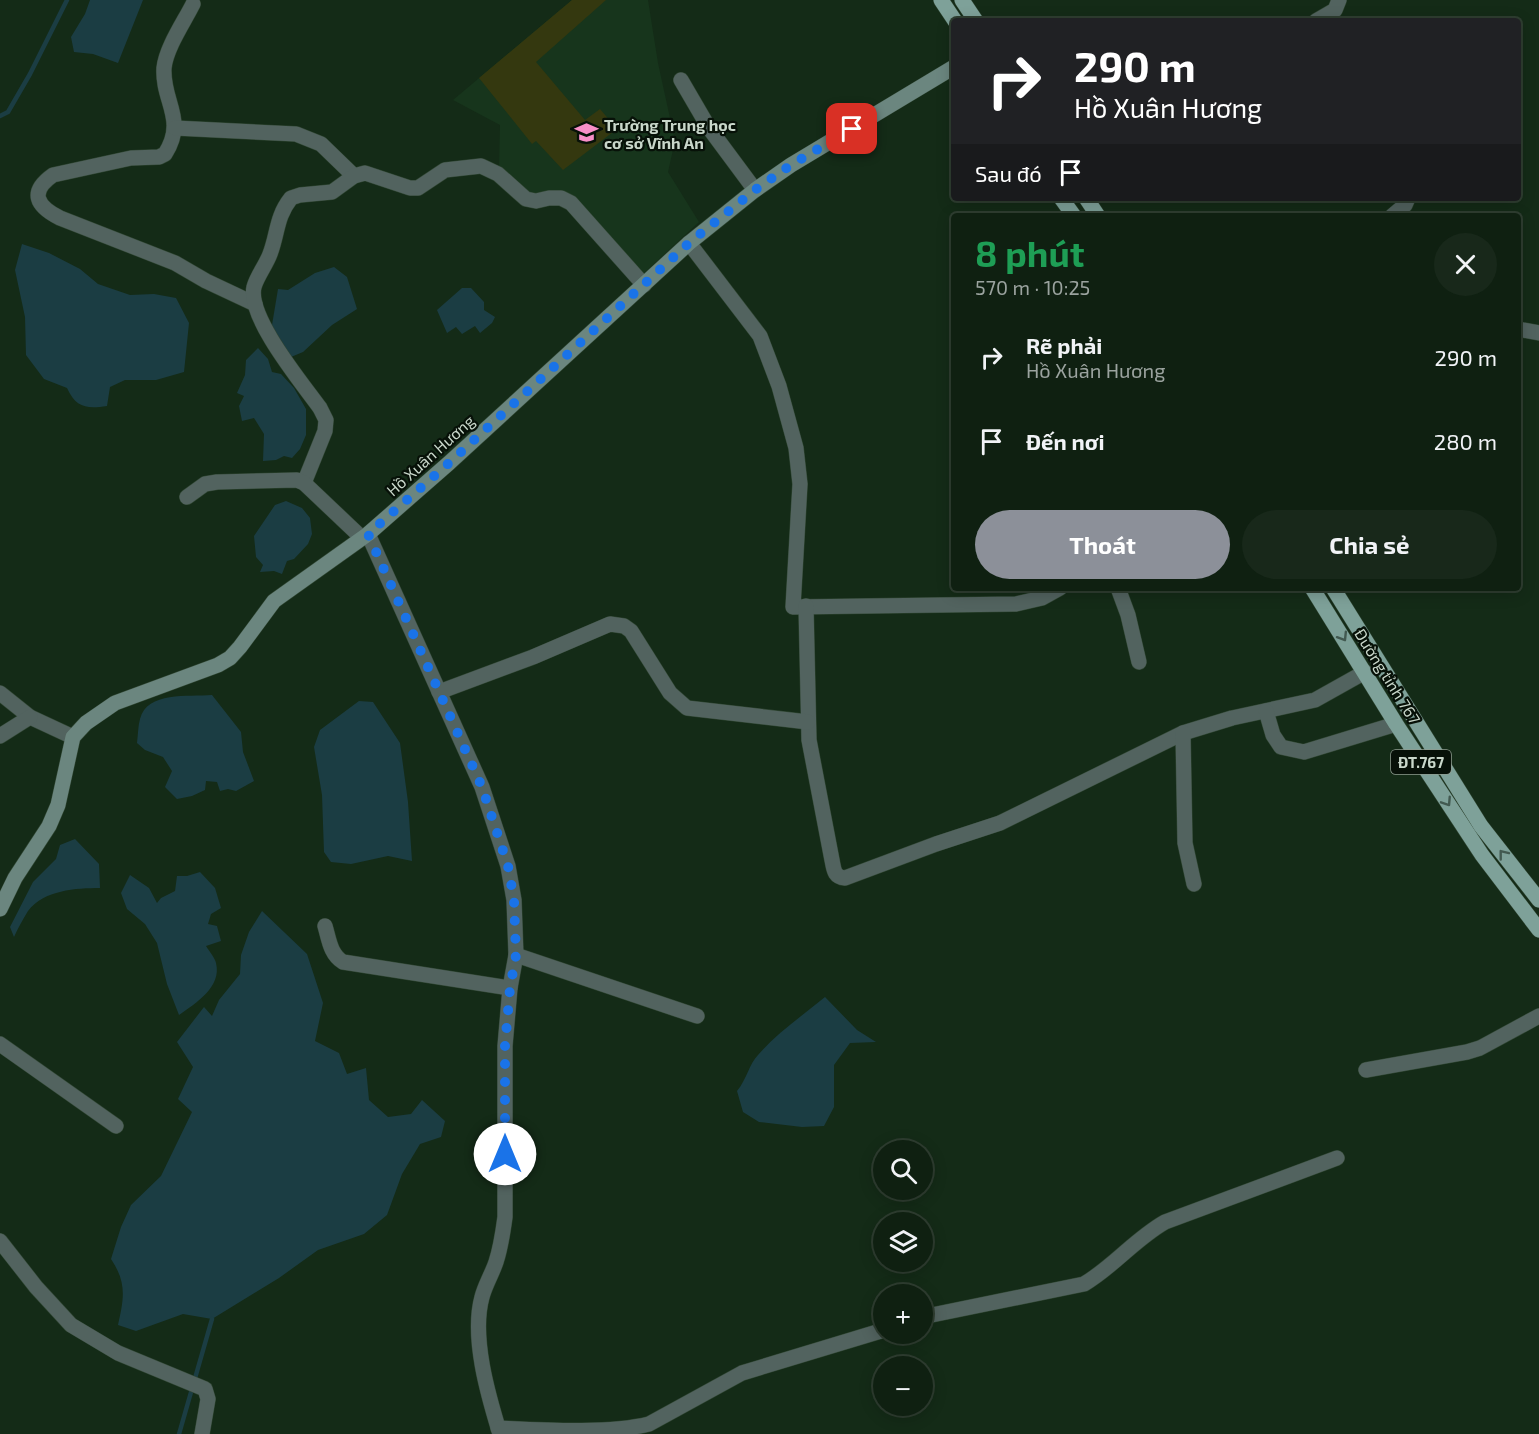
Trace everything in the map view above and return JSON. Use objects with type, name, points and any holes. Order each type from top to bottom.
[{"type":"main road","points":[[941,0],[953,18]]},
{"type":"main road","points":[[962,0],[974,18]]},
{"type":"main road","name":"Đường tỉnh 767","points":[[1314,591],[1396,724],[1482,855],[1539,930]]},
{"type":"main road","name":"Đường tỉnh 767","points":[[1334,591],[1480,826],[1539,900]]},
{"type":"street","points":[[1321,18],[1335,9],[1339,0]]},
{"type":"street","points":[[193,4],[164,64],[164,75],[176,128],[165,154],[159,157],[131,158],[53,175],[43,182],[38,193],[39,202],[46,211],[60,218],[175,263],[206,281],[255,304]]},
{"type":"street","name":"Hồ Xuân Hương","points":[[73,737],[86,723],[115,703],[218,665],[230,658],[274,601],[365,536],[449,463],[689,243],[755,190],[791,165],[951,69]]},
{"type":"street","points":[[681,80],[709,128],[755,190]]},
{"type":"street","points":[[176,128],[296,135],[321,144],[354,176]]},
{"type":"street","points":[[304,483],[325,431],[326,420],[320,408],[266,333],[255,304],[254,288],[270,256],[278,220],[291,198],[332,192],[354,176],[365,173],[410,188],[418,188],[445,170],[481,166],[490,168],[526,199],[536,201],[561,198],[571,203],[644,285]]},
{"type":"street","points":[[1396,213],[1407,201]]},
{"type":"street","points":[[689,243],[759,336],[773,366],[796,448],[801,484],[793,607],[1016,604],[1042,598],[1055,591]]},
{"type":"street","points":[[1521,330],[1539,333]]},
{"type":"street","points":[[187,497],[206,484],[217,482],[284,479],[304,483],[365,536],[482,787],[508,866],[514,900],[516,955],[510,988],[505,1046],[505,1217],[502,1241],[482,1295],[479,1312],[481,1356],[499,1431],[609,1433],[633,1430],[649,1424],[742,1373],[873,1333]]},
{"type":"street","points":[[1119,591],[1128,615],[1139,662]]},
{"type":"street","points":[[806,606],[808,722],[835,874],[839,878],[845,878],[1000,823],[1183,733],[1232,717],[1315,700],[1365,672]]},
{"type":"street","points":[[439,692],[533,657],[610,624],[624,626],[631,631],[670,693],[687,708],[808,722]]},
{"type":"street","points":[[0,693],[30,717],[73,737],[58,806],[49,825],[15,878],[0,909]]},
{"type":"street","points":[[1266,711],[1273,735],[1281,747],[1304,752],[1396,724]]},
{"type":"street","points":[[0,736],[30,717]]},
{"type":"street","points":[[1183,733],[1185,843],[1194,884]]},
{"type":"street","points":[[325,926],[331,948],[336,958],[342,962],[510,988]]},
{"type":"street","points":[[516,955],[697,1016]]},
{"type":"street","points":[[1366,1070],[1480,1048],[1539,1016]]},
{"type":"street","points":[[0,1044],[116,1126]]},
{"type":"street","points":[[933,1315],[1084,1284],[1165,1222],[1337,1158]]},
{"type":"street","points":[[0,1242],[36,1287],[71,1324],[118,1353],[205,1389],[208,1399],[202,1434]]},
{"type":"shaded area","name":"Trường Trung học cơ sở Vĩnh An","points":[[572,0],[648,0],[658,63],[675,141],[668,172],[699,222],[642,275],[572,197],[528,194],[499,168],[500,125],[453,100]]},
{"type":"water","points":[[90,0],[143,0],[118,63],[93,54],[74,52],[71,37],[85,14]]},
{"type":"water","points":[[22,244],[49,253],[80,269],[98,284],[130,295],[154,294],[176,298],[189,323],[184,372],[156,380],[125,380],[110,387],[107,406],[94,407],[83,406],[74,400],[67,388],[44,379],[26,355],[25,317],[15,270]]},
{"type":"water","points":[[334,267],[347,277],[357,309],[332,325],[303,352],[291,357],[271,331],[278,289],[288,290],[315,273]]},
{"type":"water","points":[[462,288],[471,288],[484,302],[484,310],[495,317],[492,323],[480,333],[475,326],[462,334],[456,327],[447,333],[437,310]]},
{"type":"water","points":[[258,348],[268,359],[272,372],[281,374],[294,388],[306,409],[306,435],[300,449],[292,458],[284,456],[276,460],[263,461],[264,434],[254,418],[242,421],[239,406],[244,396],[237,393],[245,375],[246,360]]},
{"type":"water","points":[[286,501],[302,508],[310,518],[312,534],[308,544],[294,559],[287,561],[282,574],[274,571],[260,572],[263,565],[256,557],[254,536],[275,505]]},
{"type":"water","points":[[212,695],[241,732],[243,752],[254,781],[236,791],[228,789],[220,791],[217,782],[206,781],[205,790],[177,799],[165,787],[172,771],[163,757],[145,750],[137,743],[140,719],[144,710],[160,700],[170,697]]},
{"type":"water","points":[[359,701],[373,702],[400,743],[408,802],[412,861],[388,856],[351,864],[331,862],[324,852],[322,795],[314,747],[320,730]]},
{"type":"water","points":[[75,839],[99,864],[100,888],[51,894],[28,911],[14,937],[10,927],[33,882],[56,859],[60,845]]},
{"type":"water","points":[[200,872],[215,888],[221,908],[211,914],[208,924],[217,926],[221,941],[206,946],[215,961],[217,972],[206,994],[179,1015],[167,984],[157,943],[145,924],[127,909],[121,893],[130,875],[149,888],[157,903],[161,898],[175,891],[177,876]]},
{"type":"water","points":[[262,911],[307,954],[323,1003],[315,1041],[339,1053],[347,1074],[366,1068],[369,1100],[388,1117],[411,1114],[422,1100],[445,1121],[441,1137],[420,1144],[402,1174],[387,1215],[364,1234],[318,1250],[279,1278],[212,1319],[183,1314],[136,1331],[118,1325],[123,1291],[120,1276],[111,1259],[131,1205],[161,1176],[192,1112],[178,1099],[193,1067],[177,1042],[204,1007],[212,1016],[219,1000],[240,974],[241,955],[249,932]]},
{"type":"water","points":[[825,997],[857,1030],[876,1042],[850,1043],[834,1065],[834,1107],[824,1126],[802,1127],[759,1122],[743,1112],[737,1091],[755,1059],[765,1047]]},
{"type":"building","points":[[572,0],[606,0],[536,62],[585,120],[600,109],[617,129],[563,170],[536,141],[532,144],[479,78]]},
{"type":"waterway","points":[[0,116],[8,112],[30,74],[67,0]]},
{"type":"waterway","points":[[179,1434],[212,1319]]},
{"type":"place","name":"Trường Trung học cơ sở Vĩnh An","points":[[586,133]]},
{"type":"route","points":[[505,1154],[505,1046],[510,988],[516,955],[514,900],[508,866],[482,787],[368,534],[449,463],[689,243],[755,190],[791,165],[852,129]]}]
